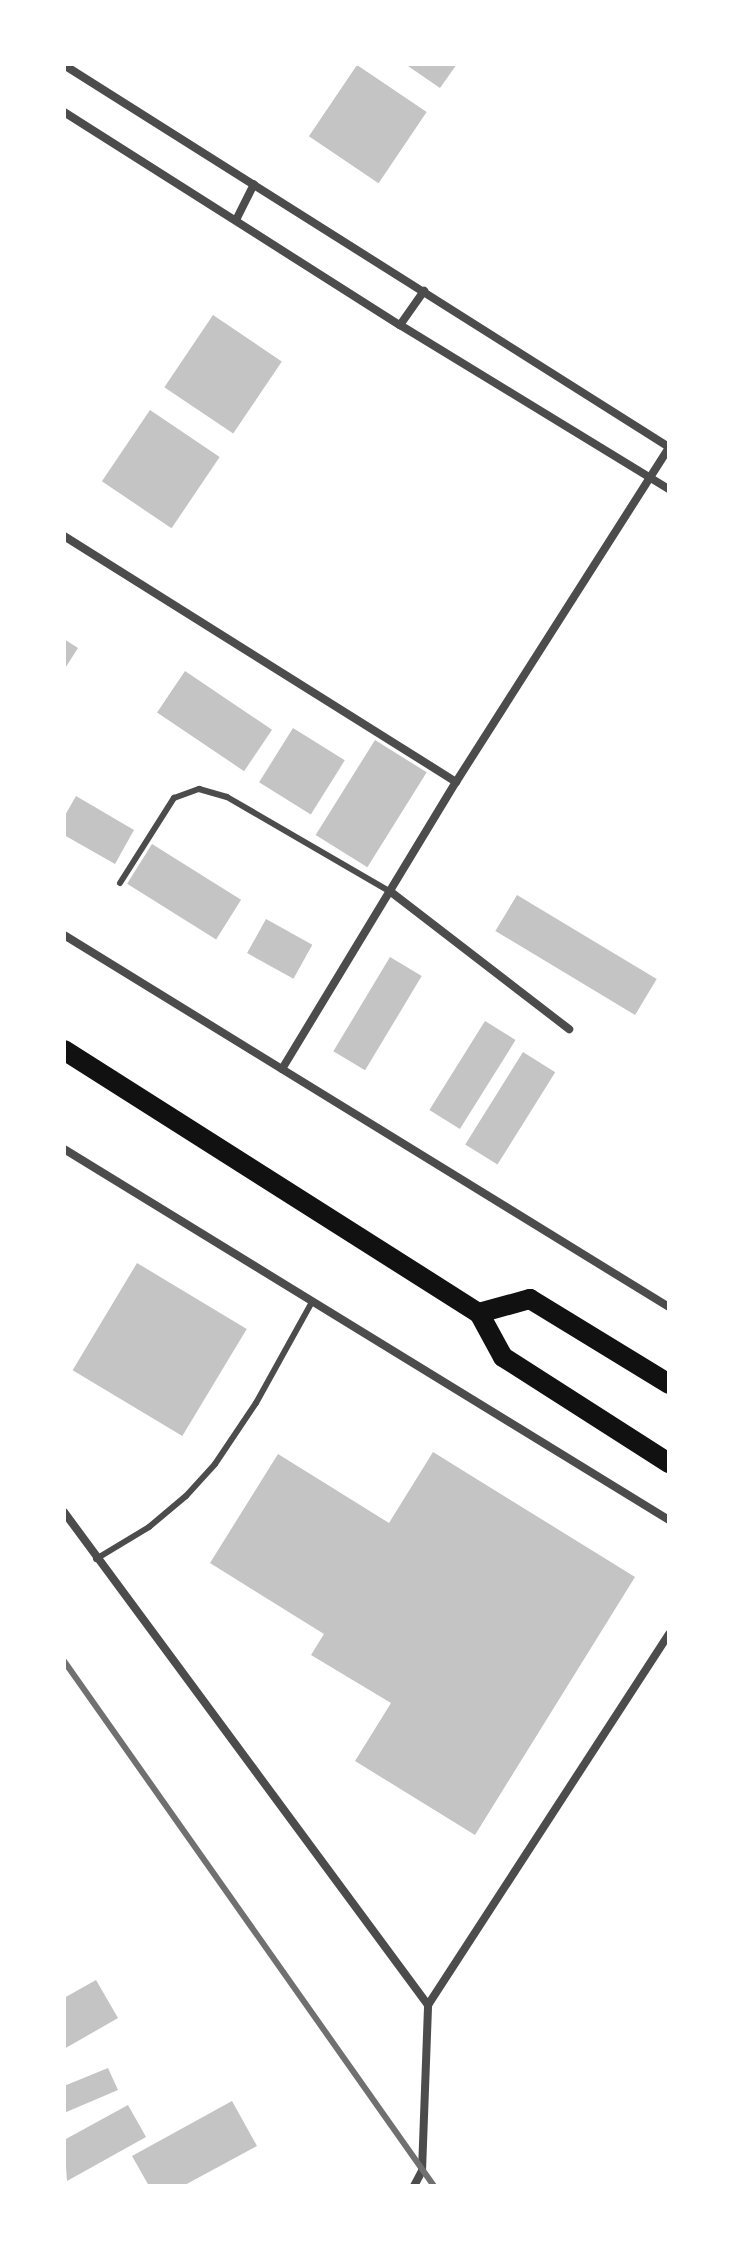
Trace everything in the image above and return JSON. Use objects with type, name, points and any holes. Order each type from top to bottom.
[{"type":"main road","points":[[64,1050],[222,1147],[479,1313],[503,1357],[669,1463]]},
{"type":"main road","points":[[479,1313],[530,1299],[669,1384]]},
{"type":"street","points":[[64,65],[669,448],[456,782],[282,1069]]},
{"type":"street","points":[[64,112],[400,325],[669,489]]},
{"type":"street","points":[[236,220],[254,184]]},
{"type":"street","points":[[400,325],[424,291]]},
{"type":"street","points":[[64,536],[456,782]]},
{"type":"street","points":[[391,892],[569,1029]]},
{"type":"street","points":[[64,935],[669,1307]]},
{"type":"street","points":[[64,1149],[669,1520]]},
{"type":"street","points":[[64,1512],[428,2005]]},
{"type":"street","points":[[414,2186],[422,2171],[428,2005],[669,1634]]},
{"type":"lane","points":[[120,883],[174,798],[199,789],[227,797],[391,892]]},
{"type":"lane","points":[[96,1559],[149,1527],[186,1496],[215,1464],[256,1403],[312,1302]]},
{"type":"building","points":[[405,64],[457,64],[440,88]]},
{"type":"building","points":[[357,65],[427,112],[379,183],[309,136]]},
{"type":"building","points":[[213,315],[282,361],[233,434],[164,387]]},
{"type":"building","points":[[150,410],[220,457],[172,528],[102,481]]},
{"type":"building","points":[[64,639],[78,648],[64,670]]},
{"type":"building","points":[[185,671],[272,730],[244,771],[157,712]]},
{"type":"building","points":[[293,728],[345,760],[311,815],[259,782]]},
{"type":"building","points":[[375,740],[427,772],[367,867],[316,835]]},
{"type":"building","points":[[76,796],[134,830],[115,864],[64,835],[64,817]]},
{"type":"building","points":[[152,844],[241,900],[216,939],[127,884]]},
{"type":"building","points":[[517,895],[657,979],[635,1015],[495,931]]},
{"type":"building","points":[[266,919],[312,945],[293,979],[247,953]]},
{"type":"building","points":[[390,957],[422,976],[365,1070],[333,1051]]},
{"type":"building","points":[[485,1021],[516,1040],[460,1129],[429,1110]]},
{"type":"building","points":[[523,1052],[555,1072],[497,1165],[465,1144]]},
{"type":"building","points":[[137,1263],[247,1329],[182,1436],[73,1370]]},
{"type":"building","points":[[433,1452],[635,1577],[475,1835],[355,1761],[391,1703],[311,1655],[324,1634],[210,1563],[278,1454],[389,1523]]},
{"type":"building","points":[[96,1980],[118,2018],[64,2049],[64,1998]]},
{"type":"building","points":[[108,2068],[118,2090],[64,2113],[64,2086]]},
{"type":"building","points":[[232,2101],[257,2146],[183,2186],[149,2186],[132,2156]]},
{"type":"building","points":[[128,2105],[146,2137],[67,2181],[64,2140]]},
{"type":"railway","points":[[64,1661],[434,2186]]}]
